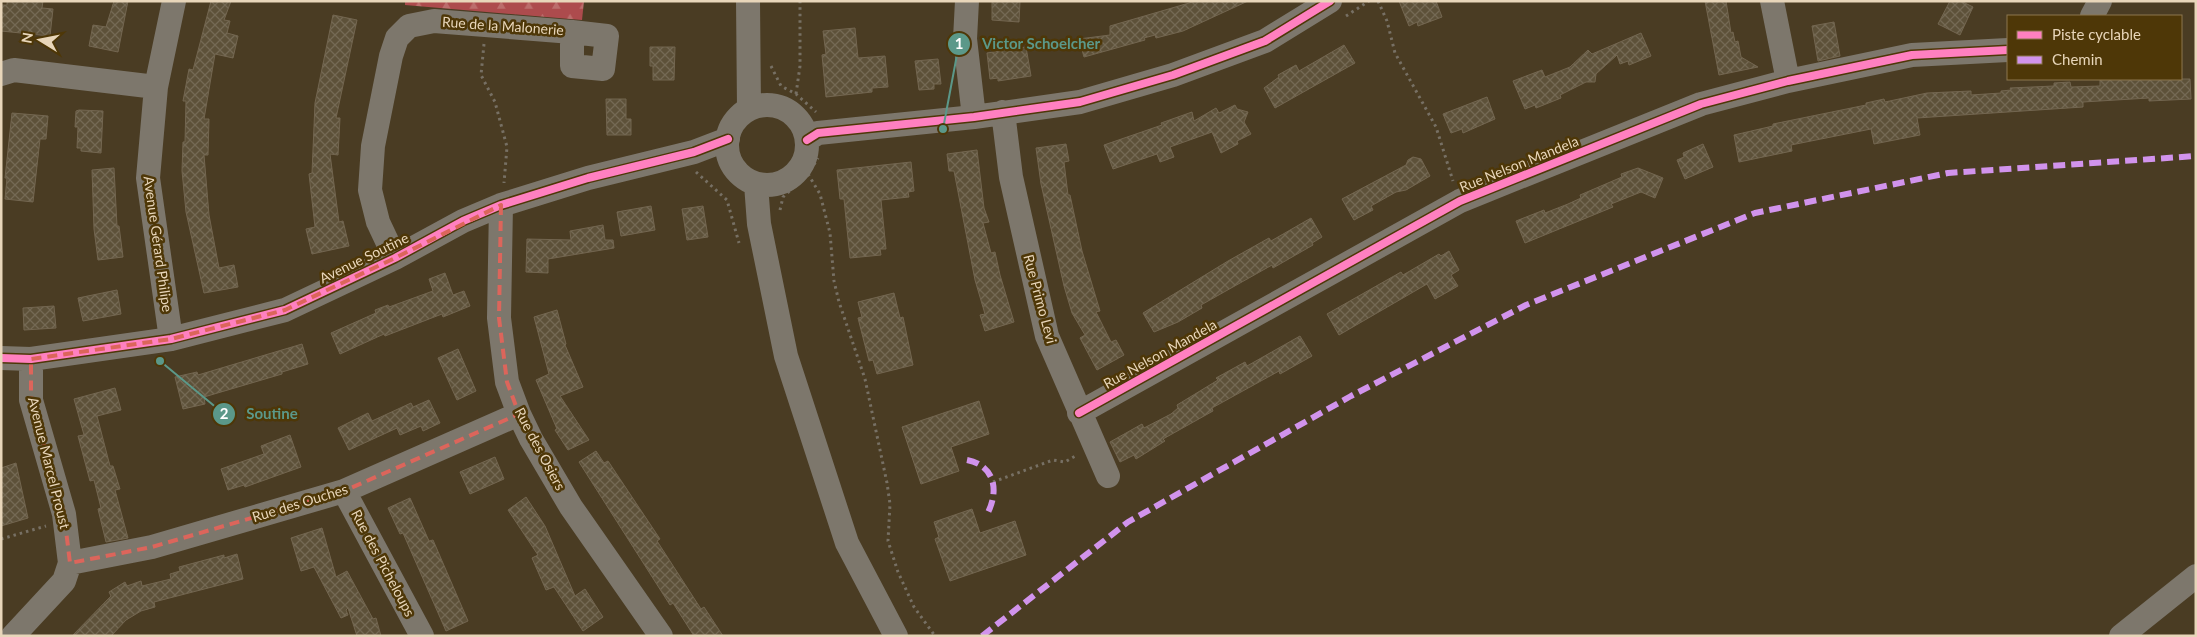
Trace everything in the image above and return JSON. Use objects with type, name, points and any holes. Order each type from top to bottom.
[{"type":"street","name":"Avenue Gérard Philipe","points":[[171,339],[148,178],[156,88],[174,1]]},
{"type":"street","points":[[748,1],[749,109]]},
{"type":"street","points":[[966,1],[965,39],[974,117]]},
{"type":"street","points":[[807,140],[818,133],[974,117],[1080,102],[1173,75],[1264,41],[1330,1]]},
{"type":"street","points":[[1772,1],[1788,81]]},
{"type":"street","points":[[2093,15],[2100,1]]},
{"type":"street","name":"Rue de la Malonerie","points":[[395,258],[378,222],[370,190],[373,146],[391,56],[397,38],[409,26],[434,21],[572,32]]},
{"type":"street","name":"Rue Nelson Mandela","points":[[1079,413],[1460,201],[1701,104],[1788,81],[1912,55],[2007,50]]},
{"type":"street","points":[[1,74],[14,70],[156,88]]},
{"type":"street","points":[[694,152],[748,179],[769,185],[782,182],[793,176],[802,166],[806,154],[807,140],[804,128],[796,117],[786,110],[774,106],[761,105],[749,109],[738,117],[731,127],[728,140],[729,158],[748,179],[786,356],[847,543],[896,636]]},
{"type":"street","name":"Rue Primo Levi","points":[[1004,112],[1011,177],[1047,336],[1108,476]]},
{"type":"street","name":"Avenue Soutine","points":[[1,358],[30,359],[171,339],[285,310],[395,258],[462,221],[502,204],[588,178],[694,152],[728,140]]},
{"type":"street","name":"Rue des Osiers","points":[[502,204],[499,318],[508,382],[519,414],[531,440],[571,507],[661,636]]},
{"type":"street","name":"Avenue Marcel Proust","points":[[14,636],[64,581],[70,563],[66,521],[31,400],[30,359]]},
{"type":"street","name":"Rue des Ouches","points":[[70,563],[152,547],[344,491],[519,414]]},
{"type":"street","name":"Rue des Picheloups","points":[[344,491],[422,636]]},
{"type":"street","points":[[2121,636],[2196,576]]},
{"type":"path","points":[[796,94],[800,66],[800,1]]},
{"type":"path","points":[[1378,1],[1388,21],[1394,53],[1436,128],[1460,201]]},
{"type":"path","points":[[485,25],[481,75],[494,102],[507,147],[502,204]]},
{"type":"path","points":[[770,58],[771,66],[781,86],[796,94],[818,113]]},
{"type":"path","points":[[694,152],[696,174],[727,200],[742,250]]},
{"type":"path","points":[[808,174],[820,194],[830,233],[834,280],[839,302],[865,379],[890,504],[888,541],[898,572],[914,607],[935,636]]},
{"type":"path","points":[[993,482],[1054,460],[1064,462],[1096,445]]},
{"type":"path","points":[[1,539],[66,521]]},
{"type":"highlighted area","points":[[501,205],[499,318],[507,382],[519,414],[344,491],[152,547],[70,563],[64,514],[31,400],[31,359],[171,339],[285,310]]},
{"type":"green space","points":[[405,1],[584,1],[582,20],[405,5]]},
{"type":"building","points":[[7,1],[43,1],[42,8],[53,9],[50,36],[1,31],[1,5],[7,5]]},
{"type":"building","points":[[114,1],[128,1],[118,52],[89,46],[93,25],[106,27]]},
{"type":"building","points":[[211,1],[231,1],[224,20],[230,21],[227,33],[238,36],[233,58],[215,54],[204,119],[209,119],[208,155],[204,155],[209,215],[219,268],[234,265],[238,287],[204,293],[186,212],[182,171],[186,101],[183,101],[189,69],[193,70]]},
{"type":"building","points":[[992,1],[1020,1],[1019,22],[992,20]]},
{"type":"building","points":[[1196,1],[1248,1],[1183,31],[1156,38],[1155,35],[1144,38],[1145,40],[1084,57],[1079,39],[1110,35],[1110,26]]},
{"type":"building","points":[[1399,1],[1436,1],[1442,17],[1418,26],[1417,22],[1409,26]]},
{"type":"building","points":[[1705,1],[1726,1],[1731,33],[1733,32],[1735,42],[1738,41],[1741,57],[1758,67],[1719,75]]},
{"type":"building","points":[[1950,1],[1961,1],[1973,7],[1960,35],[1938,24]]},
{"type":"building","points":[[333,15],[357,20],[336,118],[340,118],[338,155],[330,154],[339,222],[343,221],[349,246],[312,254],[306,229],[315,227],[309,174],[312,173],[315,103]]},
{"type":"building","points":[[1834,22],[1840,56],[1818,61],[1812,26]]},
{"type":"building","points":[[855,28],[858,58],[885,56],[888,87],[872,88],[872,92],[826,97],[822,55],[826,54],[823,31]]},
{"type":"building","points":[[1641,33],[1651,56],[1629,65],[1628,61],[1620,64],[1617,55],[1596,74],[1595,82],[1586,82],[1560,95],[1561,98],[1536,108],[1535,105],[1525,109],[1513,81],[1542,70],[1545,77],[1570,67],[1588,50],[1592,54]]},
{"type":"building","points":[[1344,45],[1355,63],[1275,108],[1264,88],[1279,77],[1278,75],[1296,65],[1299,71]]},
{"type":"building","points":[[650,47],[675,47],[674,80],[653,80],[653,66],[650,66]]},
{"type":"building","points":[[1026,47],[1031,76],[998,81],[998,78],[990,79],[987,53]]},
{"type":"building","points":[[938,59],[941,84],[934,84],[934,89],[919,90],[915,61]]},
{"type":"building","points":[[2190,79],[2191,99],[2149,101],[2149,98],[2083,102],[2083,107],[1917,118],[1920,135],[1874,144],[1871,129],[1791,145],[1792,151],[1739,162],[1734,135],[1773,126],[1773,124],[1866,105],[1866,103],[1884,99],[1885,102],[1927,93],[1971,91],[1971,95],[2001,93],[2001,91],[2011,90],[2010,88],[2054,86],[2054,83],[2070,82],[2071,87],[2100,86],[2100,80]]},
{"type":"building","points":[[1487,97],[1495,119],[1463,133],[1462,129],[1451,133],[1443,114]]},
{"type":"building","points":[[606,99],[626,99],[626,119],[631,119],[631,135],[607,135]]},
{"type":"building","points":[[1235,105],[1237,109],[1248,112],[1244,122],[1251,134],[1237,141],[1238,144],[1221,153],[1212,132],[1170,147],[1174,157],[1160,162],[1157,154],[1113,169],[1104,145],[1162,125],[1161,123],[1192,112],[1194,121],[1216,108],[1219,113]]},
{"type":"building","points":[[76,111],[103,111],[101,153],[81,151],[81,148],[77,148],[78,127],[75,127]]},
{"type":"building","points":[[12,113],[48,116],[46,139],[40,139],[33,202],[5,199],[7,178],[5,178]]},
{"type":"building","points":[[1066,144],[1069,161],[1064,162],[1068,195],[1070,195],[1082,251],[1100,311],[1096,312],[1111,342],[1116,340],[1124,355],[1097,370],[1080,338],[1085,335],[1072,313],[1064,286],[1041,184],[1036,148]]},
{"type":"building","points":[[1703,144],[1713,167],[1685,179],[1677,160],[1684,157],[1683,153]]},
{"type":"building","points":[[977,150],[984,208],[989,222],[983,223],[991,253],[995,252],[1014,322],[985,331],[980,315],[985,314],[975,280],[954,171],[949,171],[947,154]]},
{"type":"building","points":[[1413,157],[1421,159],[1430,176],[1406,190],[1396,192],[1371,206],[1373,210],[1354,220],[1342,199],[1406,165],[1408,160]]},
{"type":"building","points":[[911,162],[914,191],[908,192],[909,197],[881,200],[886,249],[880,249],[881,255],[850,258],[844,199],[840,199],[837,170]]},
{"type":"building","points":[[114,168],[117,226],[119,226],[123,257],[98,260],[94,229],[92,170]]},
{"type":"building","points":[[1638,168],[1663,178],[1655,198],[1641,192],[1611,204],[1613,207],[1525,243],[1516,221],[1544,210],[1545,213],[1568,204],[1581,198],[1580,195],[1622,177],[1621,174]]},
{"type":"building","points":[[651,206],[655,230],[621,236],[617,212]]},
{"type":"building","points":[[703,206],[708,237],[687,240],[682,209]]},
{"type":"building","points":[[1311,218],[1322,237],[1312,243],[1313,245],[1273,268],[1272,265],[1201,305],[1202,308],[1178,322],[1154,332],[1143,313],[1228,261],[1269,238],[1271,241]]},
{"type":"building","points":[[603,225],[605,240],[613,240],[614,248],[548,259],[548,273],[526,272],[527,239],[571,240],[570,231]]},
{"type":"building","points":[[1449,251],[1459,270],[1451,275],[1458,286],[1435,299],[1427,284],[1339,335],[1327,314],[1401,272],[1403,275],[1439,254],[1441,256]]},
{"type":"building","points":[[445,273],[453,295],[464,291],[470,306],[443,317],[442,314],[385,336],[384,334],[340,354],[331,333],[376,313],[375,310],[388,305],[389,307],[433,291],[429,279]]},
{"type":"building","points":[[117,290],[121,314],[83,321],[78,298]]},
{"type":"building","points":[[894,293],[900,318],[903,317],[913,365],[877,374],[873,360],[869,361],[858,318],[862,317],[858,302]]},
{"type":"building","points":[[54,306],[56,328],[24,330],[23,308]]},
{"type":"building","points":[[557,310],[565,345],[583,387],[560,396],[589,440],[568,450],[555,430],[557,429],[536,380],[549,374],[534,317]]},
{"type":"building","points":[[1300,336],[1312,356],[1280,374],[1279,371],[1212,408],[1213,411],[1163,439],[1165,441],[1136,459],[1134,455],[1120,462],[1110,442],[1142,424],[1144,428],[1171,414],[1178,408],[1177,405],[1218,380],[1216,378],[1245,362],[1247,366]]},
{"type":"building","points":[[302,344],[308,364],[282,372],[282,374],[204,397],[205,404],[183,409],[175,377],[197,372],[198,375]]},
{"type":"building","points":[[458,349],[476,391],[457,400],[438,358]]},
{"type":"building","points":[[115,388],[121,410],[97,416],[110,466],[113,466],[120,489],[115,490],[128,538],[106,542],[98,509],[101,508],[94,480],[90,481],[78,436],[84,435],[74,399]]},
{"type":"building","points":[[429,400],[440,423],[423,431],[421,426],[400,435],[397,428],[349,450],[338,428],[368,413],[372,421],[411,403],[413,407]]},
{"type":"building","points":[[979,401],[989,434],[951,447],[959,471],[921,484],[902,427]]},
{"type":"building","points":[[290,435],[301,467],[245,487],[244,485],[228,490],[221,469],[264,454],[261,446]]},
{"type":"building","points":[[596,451],[604,463],[608,461],[660,539],[657,541],[701,609],[704,607],[723,636],[694,636],[673,603],[670,605],[579,462]]},
{"type":"building","points":[[495,457],[504,479],[470,494],[460,472]]},
{"type":"building","points":[[16,463],[28,518],[1,526],[1,468]]},
{"type":"building","points":[[526,497],[545,526],[575,596],[585,589],[603,617],[583,631],[554,587],[546,590],[532,558],[538,555],[508,510]]},
{"type":"building","points":[[410,498],[429,541],[433,540],[468,621],[446,631],[403,533],[400,534],[388,508]]},
{"type":"building","points":[[972,509],[980,533],[1015,521],[1026,555],[950,581],[935,539],[939,537],[934,522]]},
{"type":"building","points":[[322,528],[336,577],[347,571],[373,619],[376,618],[381,636],[357,636],[348,608],[346,610],[348,615],[341,618],[314,567],[301,571],[291,538]]},
{"type":"building","points":[[237,554],[243,579],[154,602],[155,607],[141,611],[126,620],[111,636],[72,636],[111,596],[109,592],[125,582],[127,586],[141,581],[142,586],[171,579],[170,574],[180,571],[179,567],[224,555],[224,558]]},
{"type":"marked path","points":[[982,636],[1128,522],[1351,396],[1526,305],[1755,213],[1948,173],[2196,156]]},
{"type":"marked path","points":[[967,460],[977,463],[984,468],[993,482],[993,499],[986,516]]},
{"type":"cycle path","points":[[807,140],[818,133],[974,117],[1080,102],[1173,75],[1265,41],[1330,1]]},
{"type":"cycle path","points":[[1079,413],[1460,201],[1701,104],[1788,81],[1912,55],[2007,50]]},
{"type":"cycle path","points":[[1,358],[31,359],[171,339],[285,310],[395,258],[463,221],[501,205],[588,178],[694,152],[728,139]]},
{"type":"place","name":"Victor Schoelcher","points":[[943,129]]},
{"type":"place","name":"Soutine","points":[[160,361]]}]
